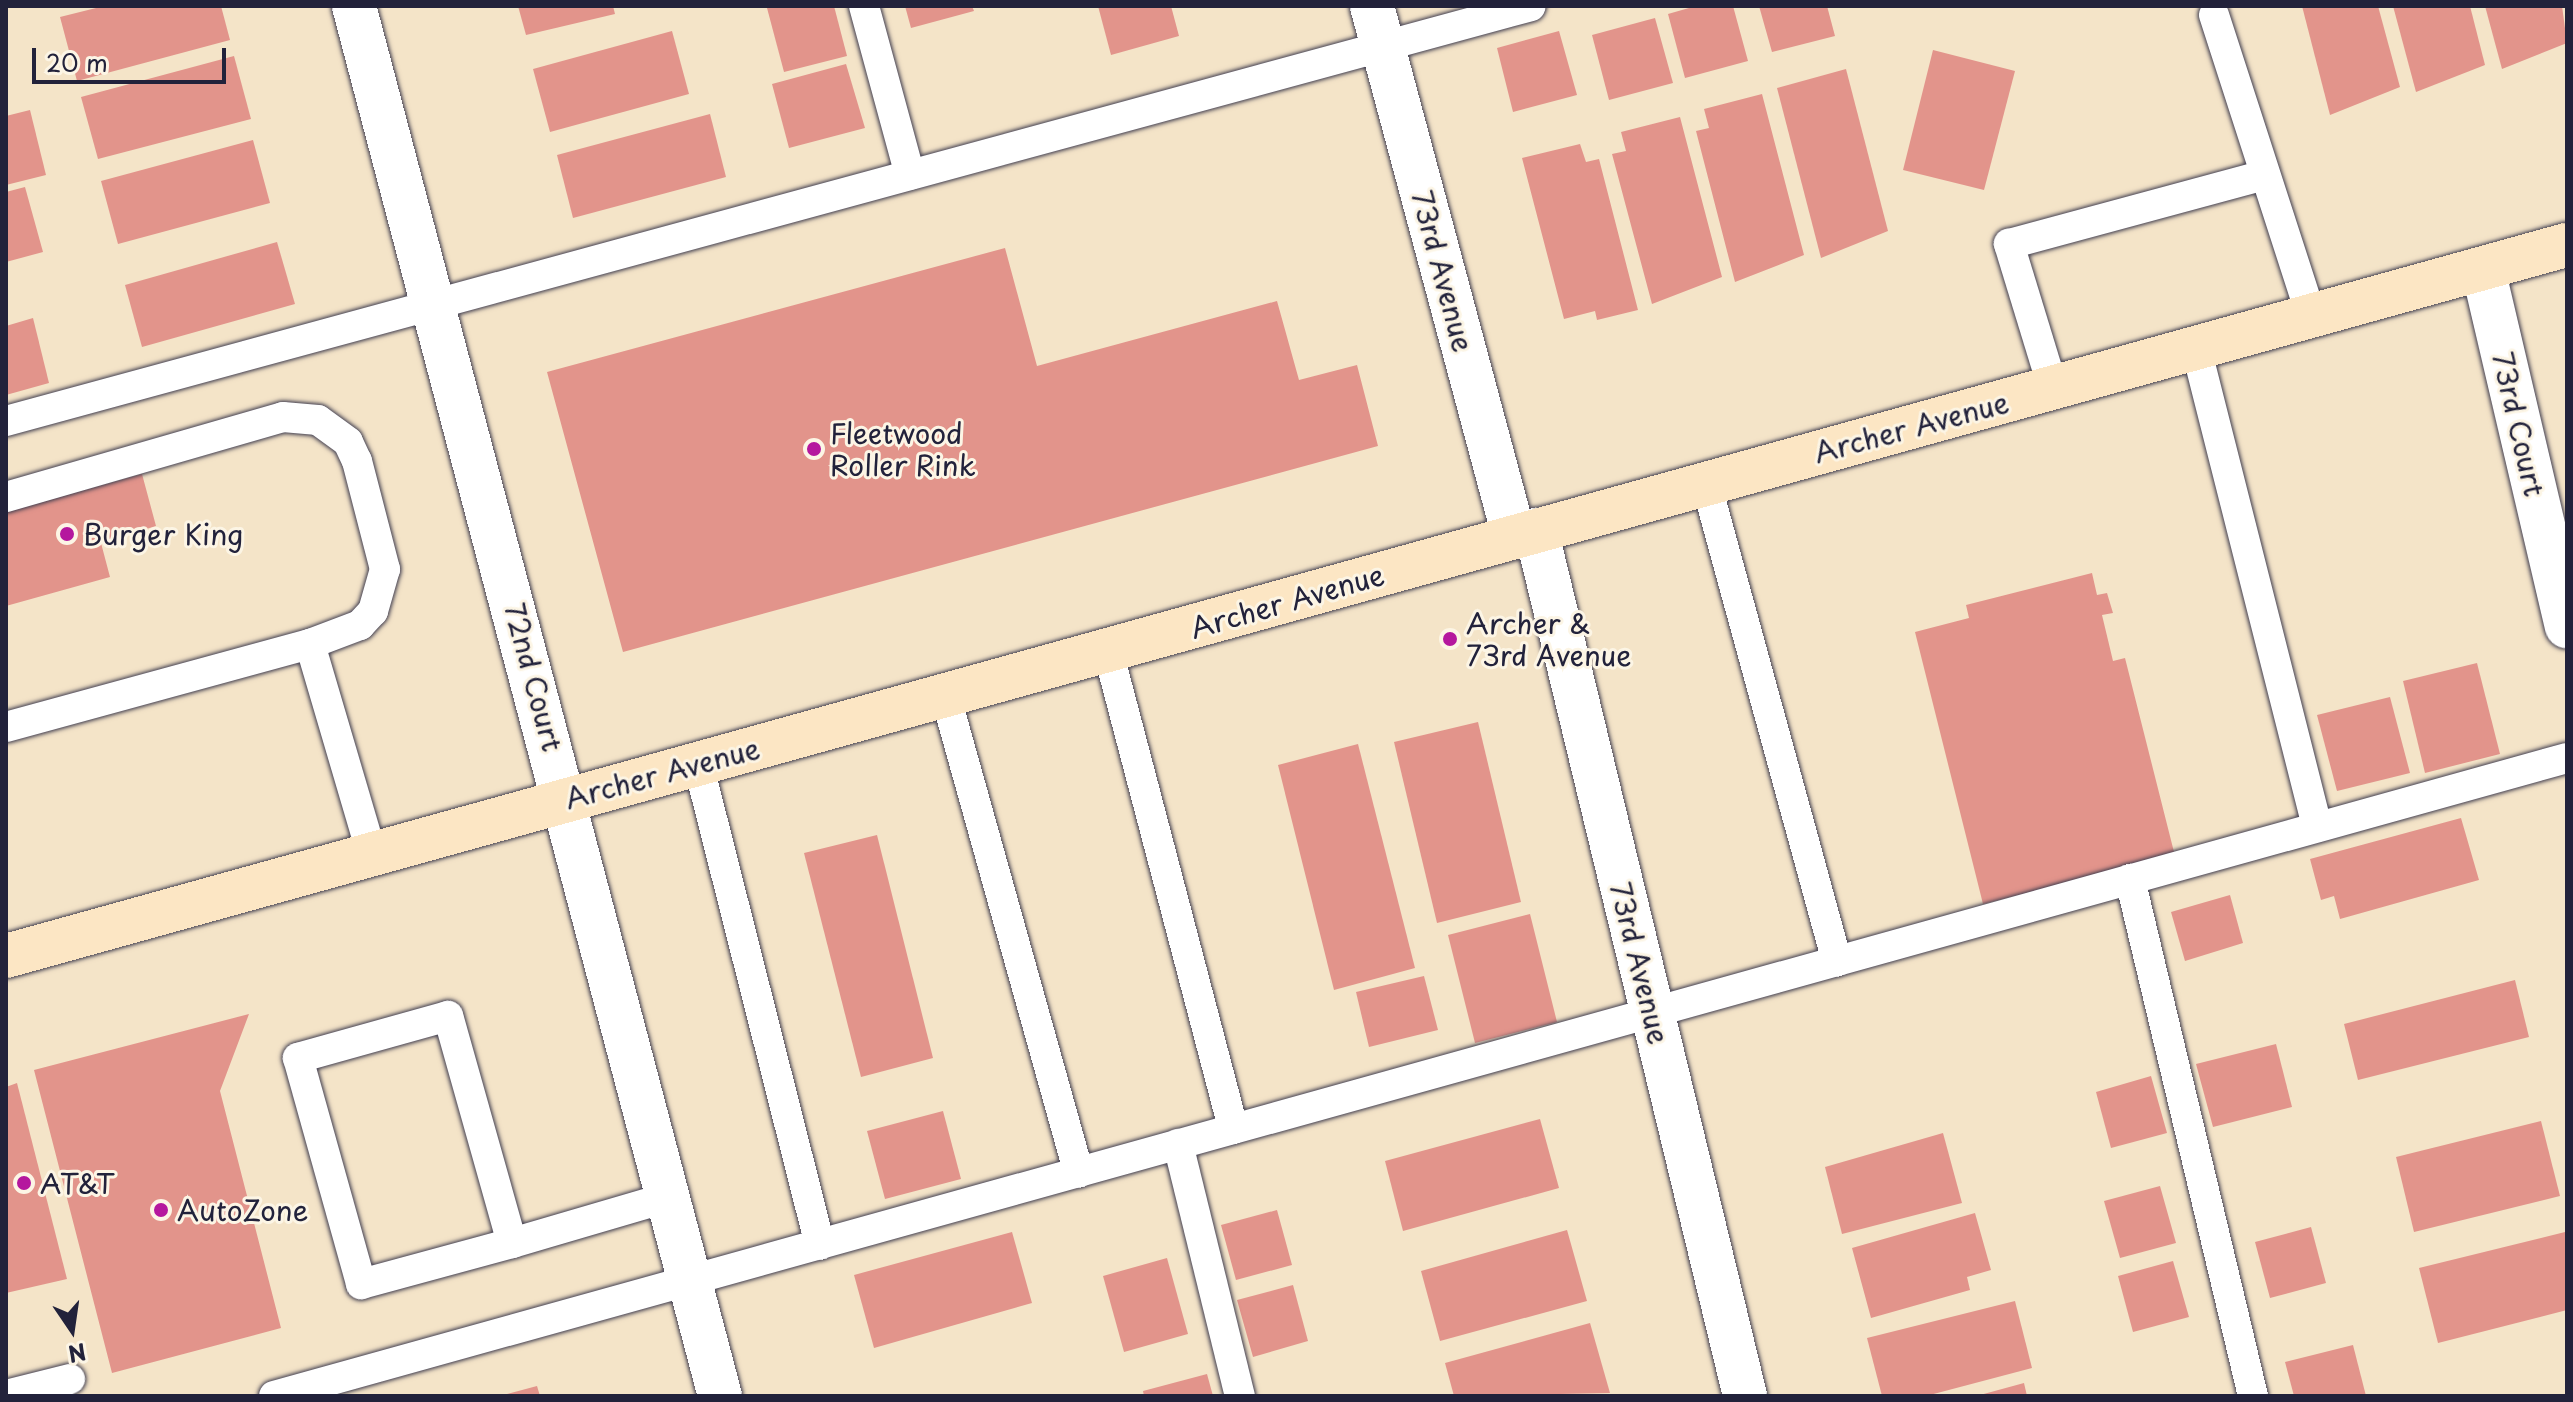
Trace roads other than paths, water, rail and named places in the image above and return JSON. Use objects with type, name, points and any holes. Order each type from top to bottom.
[{"type":"main road","name":"Archer Avenue","points":[[6,956],[2567,245]]},
{"type":"street","name":"72nd Court","points":[[354,6],[567,799],[720,1396]]},
{"type":"street","name":"73rd Avenue","points":[[1377,26],[1525,533],[1652,1013],[1745,1396]]},
{"type":"street","name":"73rd Court","points":[[2483,269],[2567,626]]},
{"type":"lane","points":[[864,6],[910,175]]},
{"type":"lane","points":[[6,421],[910,175],[1377,26],[1531,6]]},
{"type":"lane","points":[[2214,15],[2311,316]]},
{"type":"lane","points":[[2053,388],[2009,244],[2265,175]]},
{"type":"lane","points":[[2196,348],[2317,827]]},
{"type":"lane","points":[[6,497],[283,417],[318,420],[348,442],[357,461],[385,569],[373,611],[360,625],[310,644],[6,727]]},
{"type":"lane","points":[[1706,483],[1837,961]]},
{"type":"lane","points":[[310,644],[372,854]]},
{"type":"lane","points":[[1108,651],[1233,1129]]},
{"type":"lane","points":[[945,694],[1079,1173]]},
{"type":"lane","points":[[274,1396],[2567,758]]},
{"type":"lane","points":[[698,763],[820,1245]]},
{"type":"lane","points":[[2130,879],[2253,1396]]},
{"type":"lane","points":[[512,1243],[448,1016],[298,1058],[361,1284],[512,1243],[669,1197]]},
{"type":"lane","points":[[1178,1144],[1240,1396]]},
{"type":"lane","points":[[6,1395],[70,1379]]},
{"type":"place","name":"Fleetwood Roller Rink","points":[[814,449]]},
{"type":"place","name":"Burger King","points":[[67,534]]},
{"type":"place","name":"Archer & 73rd Avenue","points":[[1450,639]]},
{"type":"place","name":"AT&T","points":[[24,1183]]},
{"type":"place","name":"AutoZone","points":[[161,1210]]}]
